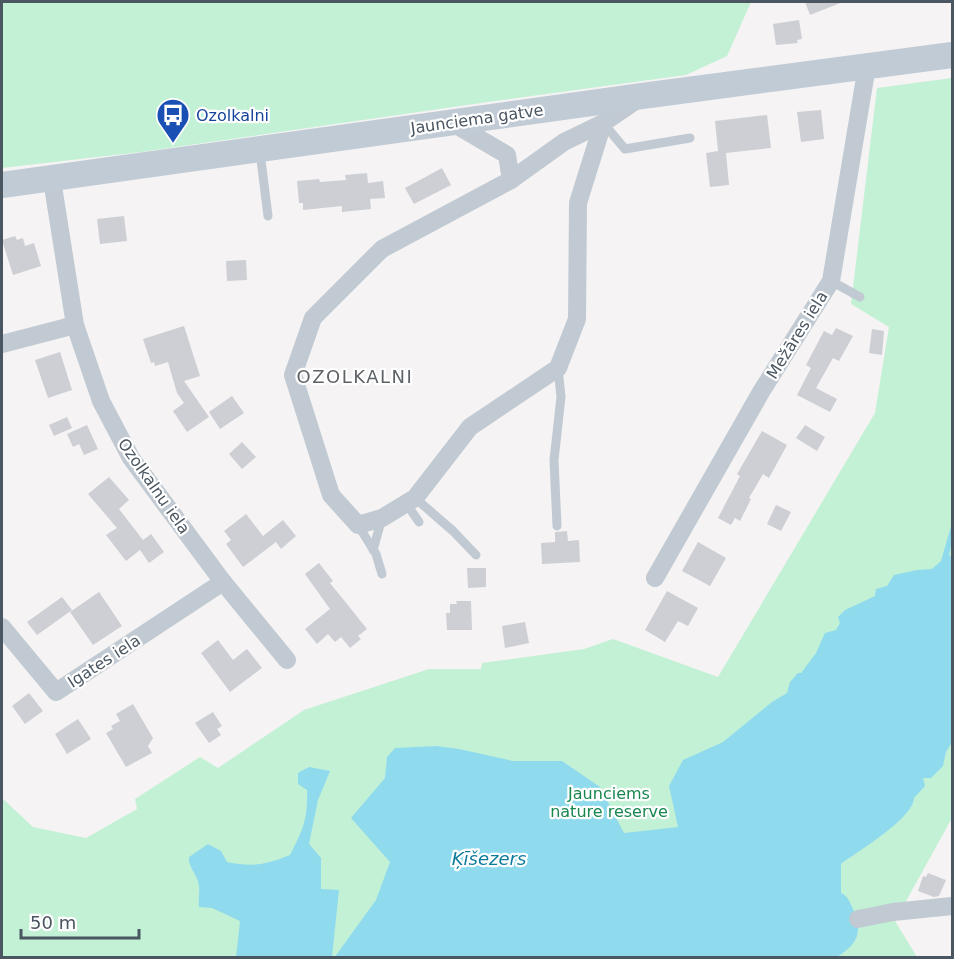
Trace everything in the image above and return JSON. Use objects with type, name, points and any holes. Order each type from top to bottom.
[{"type":"main road","name":"Jaunciema gatve","points":[[2,185],[52,180],[451,122],[952,55]]},
{"type":"street","name":"Mežāres iela","points":[[655,578],[760,392],[831,280],[867,66]]},
{"type":"street","points":[[603,123],[578,203],[577,319],[558,368],[470,427],[411,500],[382,518],[358,525],[330,495],[293,375],[314,318],[382,249],[511,180],[564,142],[603,123],[642,96]]},
{"type":"street","points":[[451,122],[507,155],[511,180]]},
{"type":"street","name":"Ozolkalnu iela","points":[[52,180],[75,326],[101,401],[131,458],[223,582],[287,660]]},
{"type":"street","points":[[2,344],[75,326]]},
{"type":"street","name":"Igates iela","points":[[2,627],[56,692],[223,582]]},
{"type":"street","points":[[858,919],[893,912],[952,906]]},
{"type":"lane","points":[[603,123],[625,149],[690,138]]},
{"type":"lane","points":[[260,149],[268,216]]},
{"type":"lane","points":[[831,280],[860,297]]},
{"type":"lane","points":[[557,526],[554,460],[561,397],[558,368]]},
{"type":"lane","points":[[411,500],[419,522]]},
{"type":"lane","points":[[411,500],[453,531],[476,555]]},
{"type":"lane","points":[[372,550],[382,518]]},
{"type":"lane","points":[[358,525],[382,574]]},
{"type":"green space","points":[[2,2],[751,2],[727,56],[686,75],[141,152],[2,168]]},
{"type":"green space","name":"Jaunciems nature reserve","points":[[952,78],[952,818],[895,921],[917,957],[2,957],[2,798],[33,827],[86,838],[137,809],[135,799],[200,757],[218,768],[304,710],[429,669],[481,669],[482,663],[584,649],[613,639],[718,677],[875,413],[889,327],[851,304],[877,88]]},
{"type":"water","name":"Ķīšezers","points":[[952,523],[949,555],[952,558],[952,742],[946,752],[943,766],[931,778],[923,778],[925,786],[914,798],[905,815],[884,834],[841,864],[841,893],[847,897],[858,924],[854,943],[843,953],[835,958],[334,958],[376,900],[390,862],[351,818],[385,778],[387,757],[395,748],[436,746],[513,761],[562,761],[600,787],[624,833],[678,827],[669,786],[683,760],[723,742],[772,702],[787,693],[790,682],[798,673],[801,673],[816,653],[825,633],[836,630],[840,623],[838,617],[845,610],[875,596],[876,589],[887,586],[894,575],[932,569],[941,561]]},
{"type":"water","points":[[309,767],[330,771],[318,800],[309,844],[321,858],[321,889],[339,890],[332,957],[236,957],[240,921],[212,908],[199,907],[198,882],[189,857],[208,844],[221,851],[227,862],[236,864],[259,864],[290,855],[301,831],[307,809],[307,790],[298,784],[298,773]]},
{"type":"building","points":[[805,2],[843,2],[810,15]]},
{"type":"building","points":[[799,20],[802,39],[797,40],[798,43],[776,45],[773,24]]},
{"type":"building","points":[[821,110],[824,139],[801,142],[797,112]]},
{"type":"building","points":[[767,115],[771,148],[726,153],[729,185],[710,187],[706,153],[718,151],[715,121]]},
{"type":"building","points":[[442,168],[451,185],[414,204],[405,188]]},
{"type":"building","points":[[367,173],[368,183],[383,181],[385,198],[370,199],[371,209],[342,212],[342,206],[303,210],[303,203],[299,203],[297,181],[346,180],[345,175]]},
{"type":"building","points":[[124,216],[127,241],[100,244],[97,219]]},
{"type":"building","points":[[15,236],[17,240],[23,238],[25,246],[34,243],[41,266],[13,275],[2,240]]},
{"type":"building","points":[[246,260],[247,280],[227,281],[226,261]]},
{"type":"building","points":[[184,326],[200,376],[184,381],[209,417],[187,432],[173,411],[184,403],[177,393],[168,362],[155,366],[154,362],[151,363],[143,339]]},
{"type":"building","points":[[836,328],[853,336],[839,361],[833,358],[816,388],[837,399],[830,412],[797,395],[811,368],[806,365],[824,331],[832,335]]},
{"type":"building","points":[[872,329],[884,331],[882,355],[869,353]]},
{"type":"building","points":[[60,352],[72,390],[48,398],[35,360]]},
{"type":"building","points":[[232,396],[244,413],[220,429],[209,412]]},
{"type":"building","points":[[67,417],[72,428],[54,436],[49,425]]},
{"type":"building","points":[[87,425],[98,449],[84,455],[79,444],[73,447],[67,434]]},
{"type":"building","points":[[805,425],[825,437],[817,451],[796,438]]},
{"type":"building","points":[[762,431],[787,445],[769,478],[763,474],[749,498],[751,499],[740,521],[735,518],[731,525],[718,518],[740,476],[737,474]]},
{"type":"building","points":[[242,442],[256,457],[242,469],[229,454]]},
{"type":"building","points":[[109,477],[129,500],[119,509],[143,540],[151,534],[164,552],[149,563],[140,550],[126,561],[106,535],[117,528],[88,494]]},
{"type":"building","points":[[776,505],[791,512],[781,531],[767,524]]},
{"type":"building","points":[[246,514],[263,536],[283,520],[296,536],[281,549],[276,542],[243,567],[226,544],[231,540],[224,531]]},
{"type":"building","points":[[567,531],[568,541],[579,540],[580,562],[542,564],[541,543],[555,542],[555,532]]},
{"type":"building","points":[[698,542],[726,558],[710,586],[682,571]]},
{"type":"building","points":[[319,563],[333,581],[330,583],[367,629],[358,636],[361,639],[350,648],[341,637],[335,642],[328,634],[317,644],[305,629],[330,609],[305,574]]},
{"type":"building","points":[[467,568],[486,568],[486,587],[468,588]]},
{"type":"building","points":[[667,591],[698,608],[688,626],[678,621],[665,642],[645,630]]},
{"type":"building","points":[[99,592],[122,626],[93,645],[70,612]]},
{"type":"building","points":[[62,597],[72,610],[37,635],[27,622]]},
{"type":"building","points":[[456,601],[471,601],[472,630],[447,630],[446,613],[450,613],[450,604],[457,604]]},
{"type":"building","points":[[525,622],[529,643],[505,648],[502,626]]},
{"type":"building","points":[[218,640],[233,660],[247,649],[262,668],[230,692],[201,653]]},
{"type":"building","points":[[29,693],[43,711],[25,724],[12,706]]},
{"type":"building","points":[[133,704],[153,738],[148,746],[152,753],[126,767],[106,733],[113,729],[111,726],[120,721],[116,714]]},
{"type":"building","points":[[213,712],[222,726],[217,729],[221,735],[209,743],[195,723]]},
{"type":"building","points":[[78,719],[91,739],[67,754],[55,734]]},
{"type":"building","points":[[928,873],[946,880],[939,896],[934,897],[918,891],[923,876],[926,877]]},
{"type":"place","name":"Ozolkalni","points":[[173,144]]},
{"type":"district","name":"OZOLKALNI","points":[[355,376]]}]
